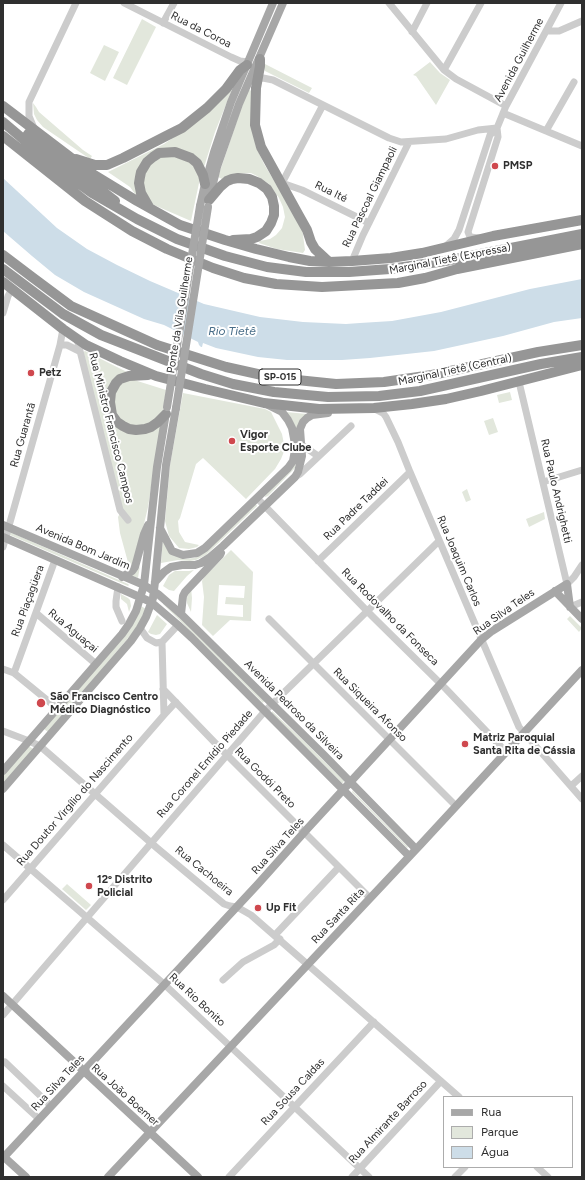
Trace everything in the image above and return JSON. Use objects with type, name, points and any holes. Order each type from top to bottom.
[{"type":"highway","points":[[260,59],[256,125],[261,147],[307,230],[315,249],[329,262]]},
{"type":"highway","points":[[71,158],[95,164],[107,165],[182,128],[207,108],[226,89],[240,70],[248,64]]},
{"type":"highway","points":[[6,108],[91,173],[180,225],[225,240],[289,257],[310,261],[329,262],[391,258],[445,248],[493,236],[582,220]]},
{"type":"highway","points":[[6,108],[18,126],[137,219]]},
{"type":"highway","points":[[3,122],[55,166],[92,193],[137,219],[177,239],[225,256],[267,267],[306,272],[349,272],[390,269],[446,261],[582,234]]},
{"type":"highway","name":"Marginal Tietê (Expressa)","points":[[3,136],[85,201],[132,231],[167,249],[213,268],[244,278],[276,284],[322,287],[398,283],[425,278],[457,269],[582,244]]},
{"type":"highway","points":[[150,208],[141,193],[139,183],[141,172],[147,162],[159,153],[175,152],[191,158],[197,163],[204,175],[205,184]]},
{"type":"highway","points":[[206,205],[224,183],[238,178],[249,179],[259,183],[267,189],[272,197],[274,214],[266,231],[251,239],[225,240]]},
{"type":"highway","points":[[446,261],[460,253],[582,227]]},
{"type":"highway","name":"SP-015","points":[[3,255],[71,306],[158,345],[226,367],[297,380],[336,384],[384,382],[432,375],[538,352],[582,345]]},
{"type":"highway","points":[[3,269],[63,314],[101,335],[168,362]]},
{"type":"highway","points":[[3,282],[77,339],[86,345],[120,361],[156,376],[264,403],[319,408],[357,409],[412,404],[446,399],[519,382],[581,363]]},
{"type":"highway","points":[[40,311],[54,316],[113,347],[151,362],[168,362]]},
{"type":"highway","points":[[538,352],[550,353],[582,349]]},
{"type":"highway","name":"Marginal Tietê (Central)","points":[[168,362],[233,384],[274,392],[328,397],[379,396],[420,391],[581,363]]},
{"type":"highway","points":[[156,376],[138,375],[120,379],[113,386],[111,392],[110,408],[112,415],[117,422],[129,429],[136,430],[151,427],[170,410]]},
{"type":"main road","name":"Ponte da Vila Guilherme","points":[[206,205],[205,184],[220,135],[231,102],[273,3]]},
{"type":"main road","name":"Ponte da Vila Guilherme","points":[[3,771],[122,634],[136,611],[144,586],[150,520],[157,467],[170,410],[206,205],[219,160],[240,104],[284,3]]},
{"type":"main road","points":[[160,528],[172,551],[183,555],[197,553],[206,548],[290,466],[294,458],[295,450],[292,430],[288,420],[280,411],[264,403]]},
{"type":"main road","points":[[155,582],[171,567],[201,563],[223,546],[295,477],[301,463],[301,427],[306,418],[315,414],[352,413],[357,409]]},
{"type":"main road","name":"Ponte da Vila Guilherme","points":[[3,789],[131,642],[146,616],[151,602],[155,582],[170,410]]},
{"type":"main road","points":[[122,576],[131,572],[135,567],[144,534],[150,520]]},
{"type":"main road","name":"Avenida Bom Jardim","points":[[6,526],[154,590]]},
{"type":"main road","name":"Avenida Bom Jardim","points":[[4,538],[151,602]]},
{"type":"main road","points":[[181,614],[183,596],[185,592],[220,555],[223,546]]},
{"type":"main road","name":"Rua Silva Teles","points":[[3,1157],[165,985],[481,640],[492,631],[567,584]]},
{"type":"main road","name":"Rua Paulo Andrighetti","points":[[567,584],[570,607]]},
{"type":"main road","name":"Avenida Pedroso da Silveira","points":[[154,590],[181,614],[416,849]]},
{"type":"main road","points":[[555,591],[582,619]]},
{"type":"main road","name":"Avenida Pedroso da Silveira","points":[[151,602],[178,624],[409,856]]},
{"type":"main road","name":"Rua Santa Rita","points":[[108,1177],[524,734],[582,670]]},
{"type":"main road","name":"Rua João Boemer","points":[[3,996],[198,1177]]},
{"type":"main road","points":[[3,1157],[26,1177]]},
{"type":"street","points":[[35,130],[29,116],[29,102],[76,3]]},
{"type":"street","name":"Rua da Coroa","points":[[124,3],[248,64]]},
{"type":"street","points":[[163,23],[174,3]]},
{"type":"street","points":[[389,3],[444,70],[456,79],[505,110],[546,131],[582,146]]},
{"type":"street","points":[[412,32],[427,3]]},
{"type":"street","points":[[444,70],[481,3]]},
{"type":"street","name":"Avenida Guilherme","points":[[445,248],[454,240],[456,235],[490,134],[497,128],[505,110],[562,3]]},
{"type":"street","points":[[547,31],[559,31],[582,21]]},
{"type":"street","points":[[258,79],[263,78],[273,80],[389,138],[401,142],[446,139],[478,130],[497,128]]},
{"type":"street","points":[[546,131],[574,82]]},
{"type":"street","points":[[282,183],[323,105]]},
{"type":"street","name":"Avenida Guilherme","points":[[482,239],[470,237],[468,232],[498,137],[497,128]]},
{"type":"street","name":"Rua Pascoal Giampaoli","points":[[352,261],[409,142]]},
{"type":"street","name":"Rua Ité","points":[[282,183],[302,190],[369,224]]},
{"type":"street","points":[[470,197],[478,199]]},
{"type":"street","points":[[3,314],[8,296],[12,289]]},
{"type":"street","name":"Rua Guarantã","points":[[3,547],[6,526],[60,345],[63,329]]},
{"type":"street","name":"Rua Ministro Francisco Campos","points":[[77,339],[120,510],[128,520]]},
{"type":"street","points":[[60,345],[67,345],[80,351]]},
{"type":"street","name":"Rua Paulo Andrighetti","points":[[519,382],[567,584]]},
{"type":"street","name":"Rua Joaquim Carlos","points":[[374,408],[379,410],[386,417],[398,442],[518,727],[582,799]]},
{"type":"street","points":[[295,477],[351,426]]},
{"type":"street","points":[[302,445],[318,456]]},
{"type":"street","points":[[543,482],[582,470]]},
{"type":"street","name":"Rua Padre Taddei","points":[[318,561],[410,472]]},
{"type":"street","name":"Rua Rodovalho da Fonseca","points":[[257,498],[506,752]]},
{"type":"street","name":"Rua Coronel Emídio Piedade","points":[[3,1015],[265,711],[439,541]]},
{"type":"street","name":"Rua Piaçagüera","points":[[14,673],[55,560]]},
{"type":"street","name":"Rua Silva Teles","points":[[567,584],[574,578],[582,565]]},
{"type":"street","points":[[118,587],[116,607],[122,621]]},
{"type":"street","points":[[570,607],[582,602]]},
{"type":"street","name":"Rua Aguaçai","points":[[36,613],[96,664]]},
{"type":"street","name":"Rua Siqueira Afonso","points":[[269,620],[456,806]]},
{"type":"street","points":[[140,628],[149,640],[156,643],[162,642],[178,624]]},
{"type":"street","points":[[162,642],[164,715]]},
{"type":"street","points":[[3,669],[14,673],[58,709]]},
{"type":"street","name":"Rua Godói Preto","points":[[163,689],[370,898]]},
{"type":"street","name":"Rua Doutor Virgílio do Nascimento","points":[[3,900],[176,702]]},
{"type":"street","name":"Rua Cachoeira","points":[[3,731],[40,746],[151,843],[224,904],[237,907],[249,913],[458,1096]]},
{"type":"street","points":[[571,786],[582,776]]},
{"type":"street","name":"Rua Rio Bonito","points":[[3,845],[165,985],[369,1177]]},
{"type":"street","points":[[223,980],[243,962],[277,943],[278,937],[339,867]]},
{"type":"street","name":"Rua Sousa Caldas","points":[[229,1177],[374,1022]]},
{"type":"street","points":[[5,1062],[51,1106]]},
{"type":"street","name":"Rua Almirante Barroso","points":[[352,1177],[441,1082]]},
{"type":"street","points":[[3,1086],[39,1119]]},
{"type":"street","points":[[455,1177],[464,1168]]},
{"type":"street","points":[[538,1168],[548,1177]]},
{"type":"green space","points":[[142,19],[156,27],[127,85],[113,78]]},
{"type":"green space","points":[[104,45],[119,52],[105,81],[90,73]]},
{"type":"green space","points":[[430,62],[440,73],[450,80],[436,105],[416,76],[413,75]]},
{"type":"green space","points":[[265,64],[312,88],[309,93],[265,71]]},
{"type":"green space","points":[[235,82],[215,132],[199,183],[191,221],[138,198],[130,187],[108,172],[164,144],[201,119]]},
{"type":"green space","points":[[250,90],[252,92],[256,147],[264,164],[302,227],[305,250],[303,253],[277,249],[259,243],[260,241],[270,239],[276,235],[282,228],[285,217],[279,198],[269,184],[251,173],[235,174],[222,179],[218,177],[247,91]]},
{"type":"green space","points":[[33,103],[39,112],[92,156],[90,159],[43,127],[34,114]]},
{"type":"green space","points":[[85,351],[129,373],[131,379],[166,390],[148,507],[132,575],[140,566],[138,578],[122,572],[126,571],[129,566],[120,533],[118,517],[121,511],[83,352]]},
{"type":"green space","points":[[510,392],[512,400],[499,403],[497,395]]},
{"type":"green space","name":"Vigor Esporte Clube","points":[[183,393],[265,409],[271,412],[282,434],[285,449],[275,469],[246,499],[203,458],[196,464],[178,521],[179,532],[185,542],[199,545],[189,549],[179,548],[169,536],[165,521],[170,465]]},
{"type":"green space","points":[[286,412],[307,414],[295,468],[268,496],[265,497],[295,461]]},
{"type":"green space","points":[[493,418],[498,432],[489,435],[484,421]]},
{"type":"green space","points":[[467,489],[471,500],[466,502],[462,492]]},
{"type":"green space","points":[[256,504],[257,506],[206,555],[196,560],[178,560],[161,563],[163,538],[183,559],[194,558],[202,554]]},
{"type":"green space","points":[[544,512],[545,519],[529,527],[526,519]]},
{"type":"green space","points":[[3,529],[129,585],[128,586],[3,532]]},
{"type":"green space","points":[[231,550],[253,572],[251,621],[230,620],[213,636],[202,625],[204,597],[202,581],[205,576]],"holes":[[[219,585],[245,586],[244,598],[226,597],[225,604],[243,605],[243,617],[217,615]]]},
{"type":"green space","points":[[194,570],[174,591],[163,586],[169,575],[175,571]]},
{"type":"green space","points":[[191,588],[191,612],[187,603],[187,598]]},
{"type":"green space","points":[[121,594],[130,600],[131,606],[129,612],[127,604],[121,599]]},
{"type":"green space","points":[[163,602],[264,701],[263,703],[163,604]]},
{"type":"green space","points":[[141,606],[146,609],[136,629],[48,732],[44,729]]},
{"type":"green space","points":[[157,615],[167,624],[160,634],[156,635],[148,632]]},
{"type":"green space","points":[[570,616],[582,628],[579,632],[567,619]]},
{"type":"green space","points":[[272,711],[344,781],[343,783],[272,713]]},
{"type":"green space","points":[[29,746],[33,749],[3,785],[3,776]]},
{"type":"green space","points":[[353,790],[408,847],[407,848],[352,792]]},
{"type":"green space","points":[[67,884],[91,905],[86,910],[62,889]]},
{"type":"water","name":"Rio Tietê","points":[[3,178],[57,228],[87,249],[150,281],[204,304],[260,317],[303,322],[346,324],[392,321],[441,312],[530,289],[582,279],[582,318],[554,322],[503,336],[434,351],[370,358],[342,360],[287,360],[258,357],[216,348],[203,343],[201,347],[198,342],[164,325],[144,319],[84,292],[55,275],[32,256],[3,231]]},
{"type":"place","name":"PMSP","points":[[495,166]]},
{"type":"place","name":"Petz","points":[[31,373]]},
{"type":"place","name":"Vigor Esporte Clube","points":[[232,441]]},
{"type":"place","name":"São Francisco Centro Médico Diagnóstico","points":[[41,703]]},
{"type":"place","name":"Matriz Paroquial Santa Rita de Cássia","points":[[465,744]]},
{"type":"place","name":"12º Distrito Policial","points":[[89,886]]},
{"type":"place","name":"Up Fit","points":[[258,908]]}]
